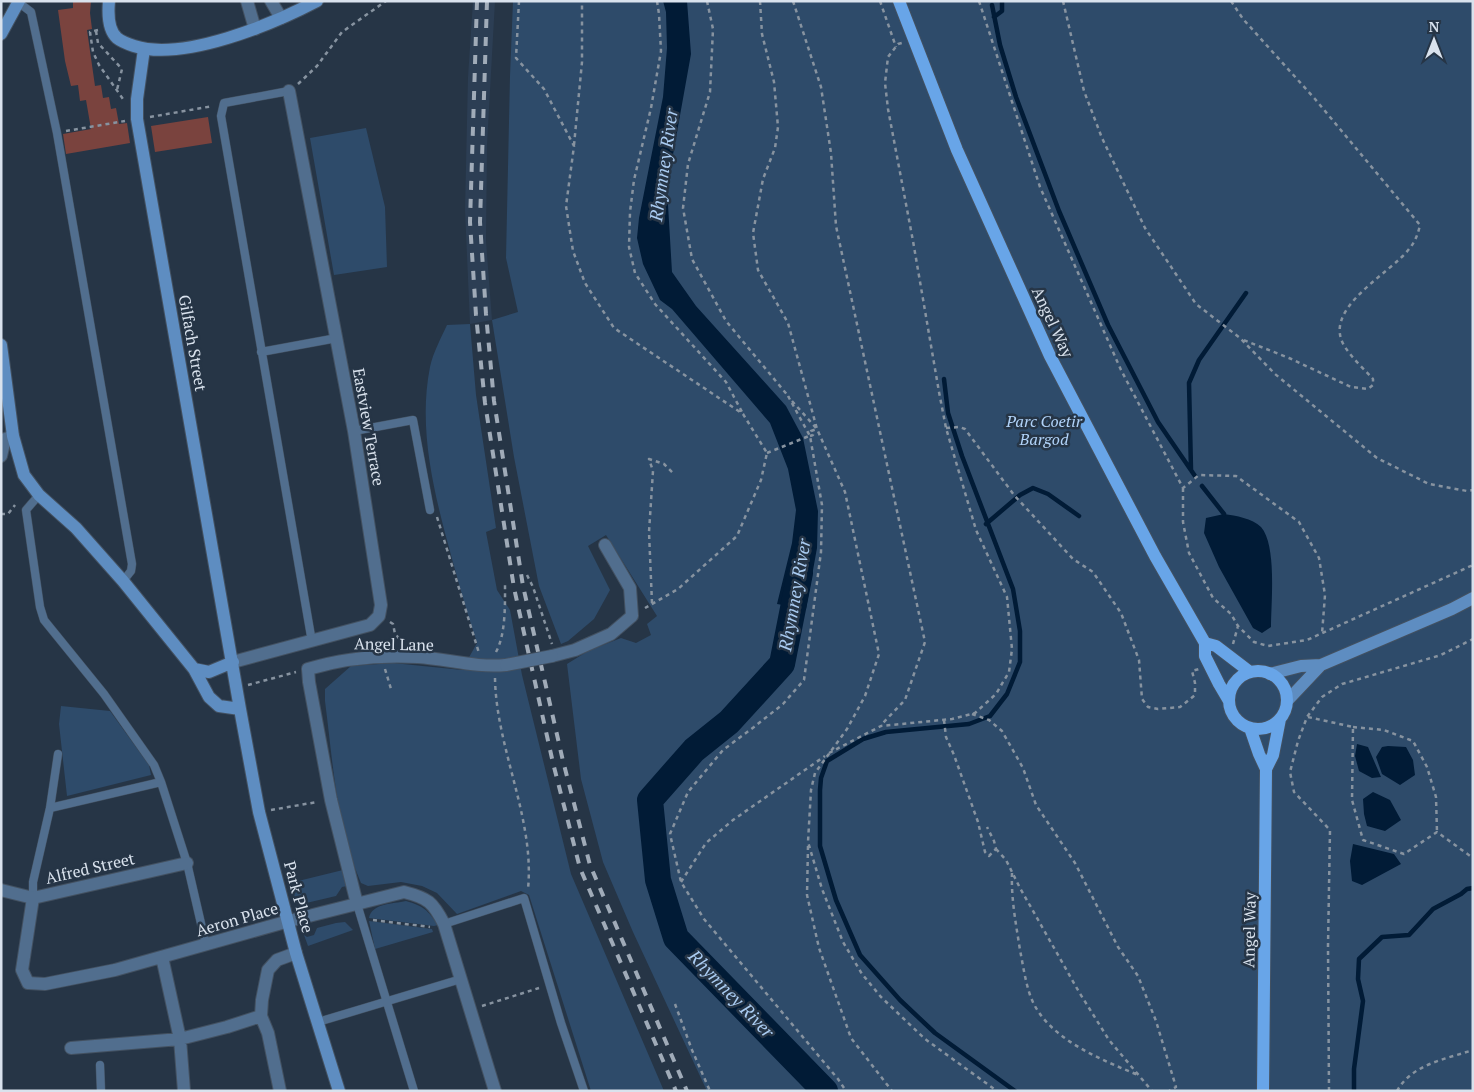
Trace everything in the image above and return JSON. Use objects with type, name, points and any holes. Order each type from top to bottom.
[{"type":"main road","name":"Angel Way","points":[[899,1],[957,150],[1050,356],[1155,556],[1205,643],[1205,656],[1218,684],[1229,701]]},
{"type":"main road","points":[[1205,643],[1216,646],[1250,672]]},
{"type":"main road","points":[[1260,671],[1270,674],[1282,685],[1286,693],[1286,708],[1280,719],[1266,728],[1250,728],[1242,724],[1235,718],[1231,710],[1230,692],[1241,676],[1250,672],[1260,671]]},
{"type":"main road","name":"Angel Way","points":[[1266,769],[1274,756],[1280,719]]},
{"type":"main road","name":"Angel Way","points":[[1250,728],[1266,769],[1263,1091]]},
{"type":"street","points":[[109,1],[111,27],[116,37],[123,42],[144,49],[171,50],[217,41],[254,29],[317,1]]},
{"type":"street","points":[[247,1],[254,29]]},
{"type":"street","points":[[271,1],[281,18]]},
{"type":"street","points":[[1,34],[18,2]]},
{"type":"street","name":"Gilfach Street","points":[[144,49],[137,99],[137,119],[240,709]]},
{"type":"street","name":"Eastview Terrace","points":[[233,662],[370,625],[379,616],[381,605],[354,431],[289,92]]},
{"type":"street","points":[[1,345],[13,436],[24,474],[39,495],[76,528],[123,581],[194,669],[209,697],[219,706],[240,709]]},
{"type":"street","points":[[1,456],[5,439],[13,436]]},
{"type":"street","points":[[605,545],[630,588],[632,616]]},
{"type":"street","points":[[1270,674],[1302,666],[1321,665],[1452,609],[1473,598]]},
{"type":"street","name":"Angel Lane","points":[[308,668],[333,661],[395,657],[419,657],[500,666],[575,650],[610,634],[632,616]]},
{"type":"street","points":[[194,669],[209,672],[233,662]]},
{"type":"street","points":[[1287,701],[1321,665]]},
{"type":"street","points":[[308,668],[331,800],[357,904]]},
{"type":"street","name":"Park Place","points":[[240,709],[260,812],[296,953],[339,1091]]},
{"type":"street","name":"Alfred Street","points":[[1,890],[33,898],[187,864]]},
{"type":"street","name":"Aeron Place","points":[[33,898],[22,970],[28,983],[46,984],[116,970],[289,921],[404,892],[420,896],[435,906],[444,926],[495,1091]]},
{"type":"street","points":[[280,1091],[268,1034],[261,1016],[268,970],[277,960],[296,953]]},
{"type":"street","points":[[162,957],[180,1039],[184,1091]]},
{"type":"street","points":[[71,1048],[180,1039],[261,1016]]},
{"type":"lane","points":[[18,2],[31,12],[57,133],[132,564],[131,571],[123,581]]},
{"type":"lane","points":[[289,92],[224,103],[221,116],[312,642]]},
{"type":"lane","points":[[262,352],[337,338]]},
{"type":"lane","points":[[354,431],[413,420],[430,510]]},
{"type":"lane","points":[[39,495],[26,510],[40,608],[44,620],[104,694],[154,765],[187,864],[206,945]]},
{"type":"lane","points":[[33,898],[33,882],[50,808],[58,754]]},
{"type":"lane","points":[[50,808],[161,782]]},
{"type":"lane","points":[[444,926],[524,898],[584,1091]]},
{"type":"lane","points":[[357,904],[414,1091]]},
{"type":"lane","points":[[318,1022],[461,979]]},
{"type":"lane","points":[[100,1065],[101,1091]]},
{"type":"path","points":[[289,92],[311,72],[342,32],[386,1]]},
{"type":"path","points":[[519,1],[516,58],[544,88],[574,146]]},
{"type":"path","points":[[582,1],[582,62],[566,206],[573,251],[585,283],[614,328],[742,414]]},
{"type":"path","points":[[632,616],[678,589],[737,536],[761,480],[767,453],[742,414],[726,382],[655,304],[635,273],[629,247],[630,212],[634,180],[651,108],[661,51],[657,1]]},
{"type":"path","points":[[707,1],[713,29],[710,92],[688,164],[683,208],[692,259],[726,320],[817,430]]},
{"type":"path","points":[[760,1],[762,34],[774,82],[778,127],[775,148],[764,179],[753,233],[758,270],[788,323],[817,430],[845,492],[879,654],[865,696],[847,729],[814,773],[811,790],[808,842],[807,895],[819,948],[851,1038],[892,1091]]},
{"type":"path","points":[[681,882],[706,843],[733,820],[827,754],[881,726],[905,700],[925,642],[836,226],[831,153],[821,87],[794,1]]},
{"type":"path","points":[[880,1],[896,47]]},
{"type":"path","points":[[980,1],[1040,187],[1121,370],[1183,488],[1183,522],[1189,553],[1213,598],[1231,614],[1238,626],[1254,642],[1268,646],[1308,640],[1473,565]]},
{"type":"path","points":[[1063,1],[1084,92],[1102,138],[1145,228],[1196,304],[1240,338],[1275,374],[1377,458],[1429,484],[1467,491],[1473,490]]},
{"type":"path","points":[[1231,1],[1243,19],[1315,99],[1420,225],[1418,234],[1409,250],[1346,308],[1339,329],[1344,346],[1373,379],[1373,385],[1368,389],[1351,387],[1240,338]]},
{"type":"path","points":[[111,27],[90,32],[93,52],[125,102]]},
{"type":"path","points":[[96,31],[98,42],[122,69],[117,90]]},
{"type":"path","points":[[881,726],[944,720],[975,713],[996,694],[1009,672],[1012,649],[1007,597],[976,530],[946,428],[888,109],[885,83],[888,57],[898,44],[912,38]]},
{"type":"path","points":[[148,118],[217,105]]},
{"type":"path","points":[[57,133],[128,120]]},
{"type":"path","points":[[788,396],[810,436],[822,505],[821,552],[804,680],[783,704],[723,750],[688,792],[670,834],[681,882],[704,919],[846,1091]]},
{"type":"path","points":[[946,428],[965,428],[1020,502],[1073,559],[1093,572],[1121,613],[1139,660],[1142,699],[1148,706],[1158,710],[1180,706],[1195,695],[1192,671],[1203,668]]},
{"type":"path","points":[[767,453],[813,435],[811,431],[817,430]]},
{"type":"path","points":[[652,603],[649,532],[653,471],[649,458],[664,464],[673,473]]},
{"type":"path","points":[[1183,488],[1199,475],[1236,476],[1299,522],[1319,558],[1325,595],[1322,634]]},
{"type":"path","points":[[430,510],[436,515],[475,643]]},
{"type":"path","points":[[1,514],[8,514]]},
{"type":"path","points":[[528,575],[554,655]]},
{"type":"path","points":[[505,582],[501,644],[496,652],[500,666],[495,684],[505,744],[519,802],[529,860],[529,878]]},
{"type":"path","points":[[1232,646],[1238,626]]},
{"type":"path","points":[[1329,1091],[1328,946],[1330,830],[1294,792],[1290,772],[1298,741],[1307,717],[1322,697],[1342,684],[1440,655],[1473,639]]},
{"type":"path","points":[[391,689],[385,669],[395,657]]},
{"type":"path","points":[[237,688],[308,668]]},
{"type":"path","points":[[971,714],[989,720],[1002,731],[1023,768],[1036,805],[1075,864],[1118,947],[1138,976],[1156,1021],[1176,1087],[1169,1091]]},
{"type":"path","points":[[1307,717],[1353,727],[1384,730],[1412,741],[1428,767],[1436,797],[1437,832]]},
{"type":"path","points":[[944,720],[946,733],[978,822],[985,852],[989,856],[996,849]]},
{"type":"path","points":[[1353,727],[1352,800],[1363,840],[1404,854],[1437,832]]},
{"type":"path","points":[[260,812],[331,800]]},
{"type":"path","points":[[987,827],[996,849],[1006,860],[1079,992],[1109,1040],[1152,1091]]},
{"type":"path","points":[[1437,832],[1473,858]]},
{"type":"path","points":[[808,842],[822,889],[843,942],[862,974],[881,997],[924,1038],[997,1091]]},
{"type":"path","points":[[1012,872],[1013,902],[1022,959],[1030,996],[1038,1010],[1050,1027],[1082,1050],[1139,1076]]},
{"type":"path","points":[[362,919],[444,926]]},
{"type":"path","points":[[486,1004],[550,984]]},
{"type":"path","points":[[675,1004],[710,1091]]},
{"type":"path","points":[[1397,1091],[1400,1085],[1422,1066],[1473,1050]]},
{"type":"shaded area","points":[[473,1],[495,1],[487,145],[486,241],[492,320],[470,324],[465,210],[468,77]]},
{"type":"green space","name":"Parc Coetir Bargod","points":[[513,1],[1473,1],[1473,1091],[707,1091],[633,932],[603,862],[581,779],[567,664],[588,651],[621,638],[636,643],[651,635],[647,624],[657,616],[606,535],[588,546],[610,590],[594,619],[568,641],[561,644],[539,586],[514,457],[492,320],[518,312],[506,258]]},
{"type":"green space","points":[[366,128],[385,207],[387,267],[334,275],[310,138]]},
{"type":"green space","points":[[470,324],[476,395],[496,528],[486,532],[497,590],[510,610],[522,675],[571,874],[664,1091],[591,1091],[529,895],[521,891],[457,914],[437,893],[422,886],[401,882],[368,886],[361,883],[346,839],[333,770],[325,689],[351,666],[393,663],[462,670],[477,643],[456,575],[435,492],[426,430],[427,388],[430,367],[435,351],[447,325]]},
{"type":"green space","points":[[61,706],[110,711],[149,765],[151,775],[67,796],[59,724]]},
{"type":"green space","points":[[343,870],[347,886],[342,887],[336,896],[296,904],[290,883]]},
{"type":"green space","points":[[406,901],[425,909],[438,925],[369,918],[374,909]]},
{"type":"green space","points":[[369,921],[432,929],[433,932],[375,949]]},
{"type":"green space","points":[[345,922],[353,930],[308,946],[304,935],[307,937],[314,935],[317,928]]},
{"type":"water","points":[[663,1],[687,1],[691,54],[667,188],[672,272],[696,306],[786,406],[803,438],[818,511],[817,548],[806,609],[777,604],[792,543],[796,510],[788,469],[770,423],[672,309],[660,300],[643,264],[637,238],[639,218],[663,97],[667,48],[666,12]]},
{"type":"water","points":[[1224,514],[1253,521],[1261,527],[1266,535],[1272,575],[1271,627],[1262,633],[1253,628],[1219,567],[1204,533],[1206,518]]},
{"type":"water","points":[[1357,744],[1368,747],[1381,777],[1372,778],[1359,771],[1355,756]]},
{"type":"water","points":[[1382,747],[1406,747],[1413,760],[1415,775],[1400,785],[1382,774],[1376,757]]},
{"type":"water","points":[[1373,792],[1390,800],[1401,820],[1385,831],[1367,826],[1363,799]]},
{"type":"water","points":[[1353,844],[1394,854],[1401,864],[1362,885],[1352,881],[1350,861]]},
{"type":"building","points":[[73,1],[91,1],[92,29],[87,30],[95,86],[101,85],[103,98],[109,97],[111,109],[116,108],[119,124],[127,123],[130,143],[66,154],[63,134],[91,129],[86,100],[80,101],[78,85],[71,86],[65,61],[58,10],[73,8]]},
{"type":"building","points":[[208,117],[212,143],[155,152],[151,126]]},
{"type":"waterway","points":[[994,17],[1002,11],[1002,1]]},
{"type":"waterway","points":[[992,5],[1000,45],[1016,97],[1059,211],[1108,325],[1158,422],[1195,476]]},
{"type":"waterway","points":[[1191,470],[1189,383],[1199,360],[1246,293]]},
{"type":"waterway","points":[[944,379],[948,413],[962,456],[1013,589],[1020,631],[1020,662],[1007,694],[990,716],[969,724],[886,732],[863,739],[827,761],[821,778],[820,790],[820,846],[836,900],[860,955],[900,1000],[935,1033],[1015,1091]]},
{"type":"waterway","points":[[1202,486],[1224,514]]},
{"type":"waterway","points":[[986,524],[1020,495],[1033,488],[1048,494],[1079,516]]},
{"type":"waterway","name":"Rhymney River","points":[[800,573],[782,664],[729,722],[694,750],[650,800],[658,880],[676,938],[825,1091]]},
{"type":"waterway","points":[[1354,1091],[1354,1069],[1363,1001],[1358,979],[1359,959],[1382,937],[1409,935],[1433,909],[1467,889],[1473,888]]},
{"type":"railway","points":[[477,1],[470,222],[476,315],[485,403],[514,588],[553,763],[580,868],[676,1091]]},
{"type":"railway","points":[[487,1],[480,222],[494,401],[523,586],[563,761],[590,865],[687,1091]]}]
